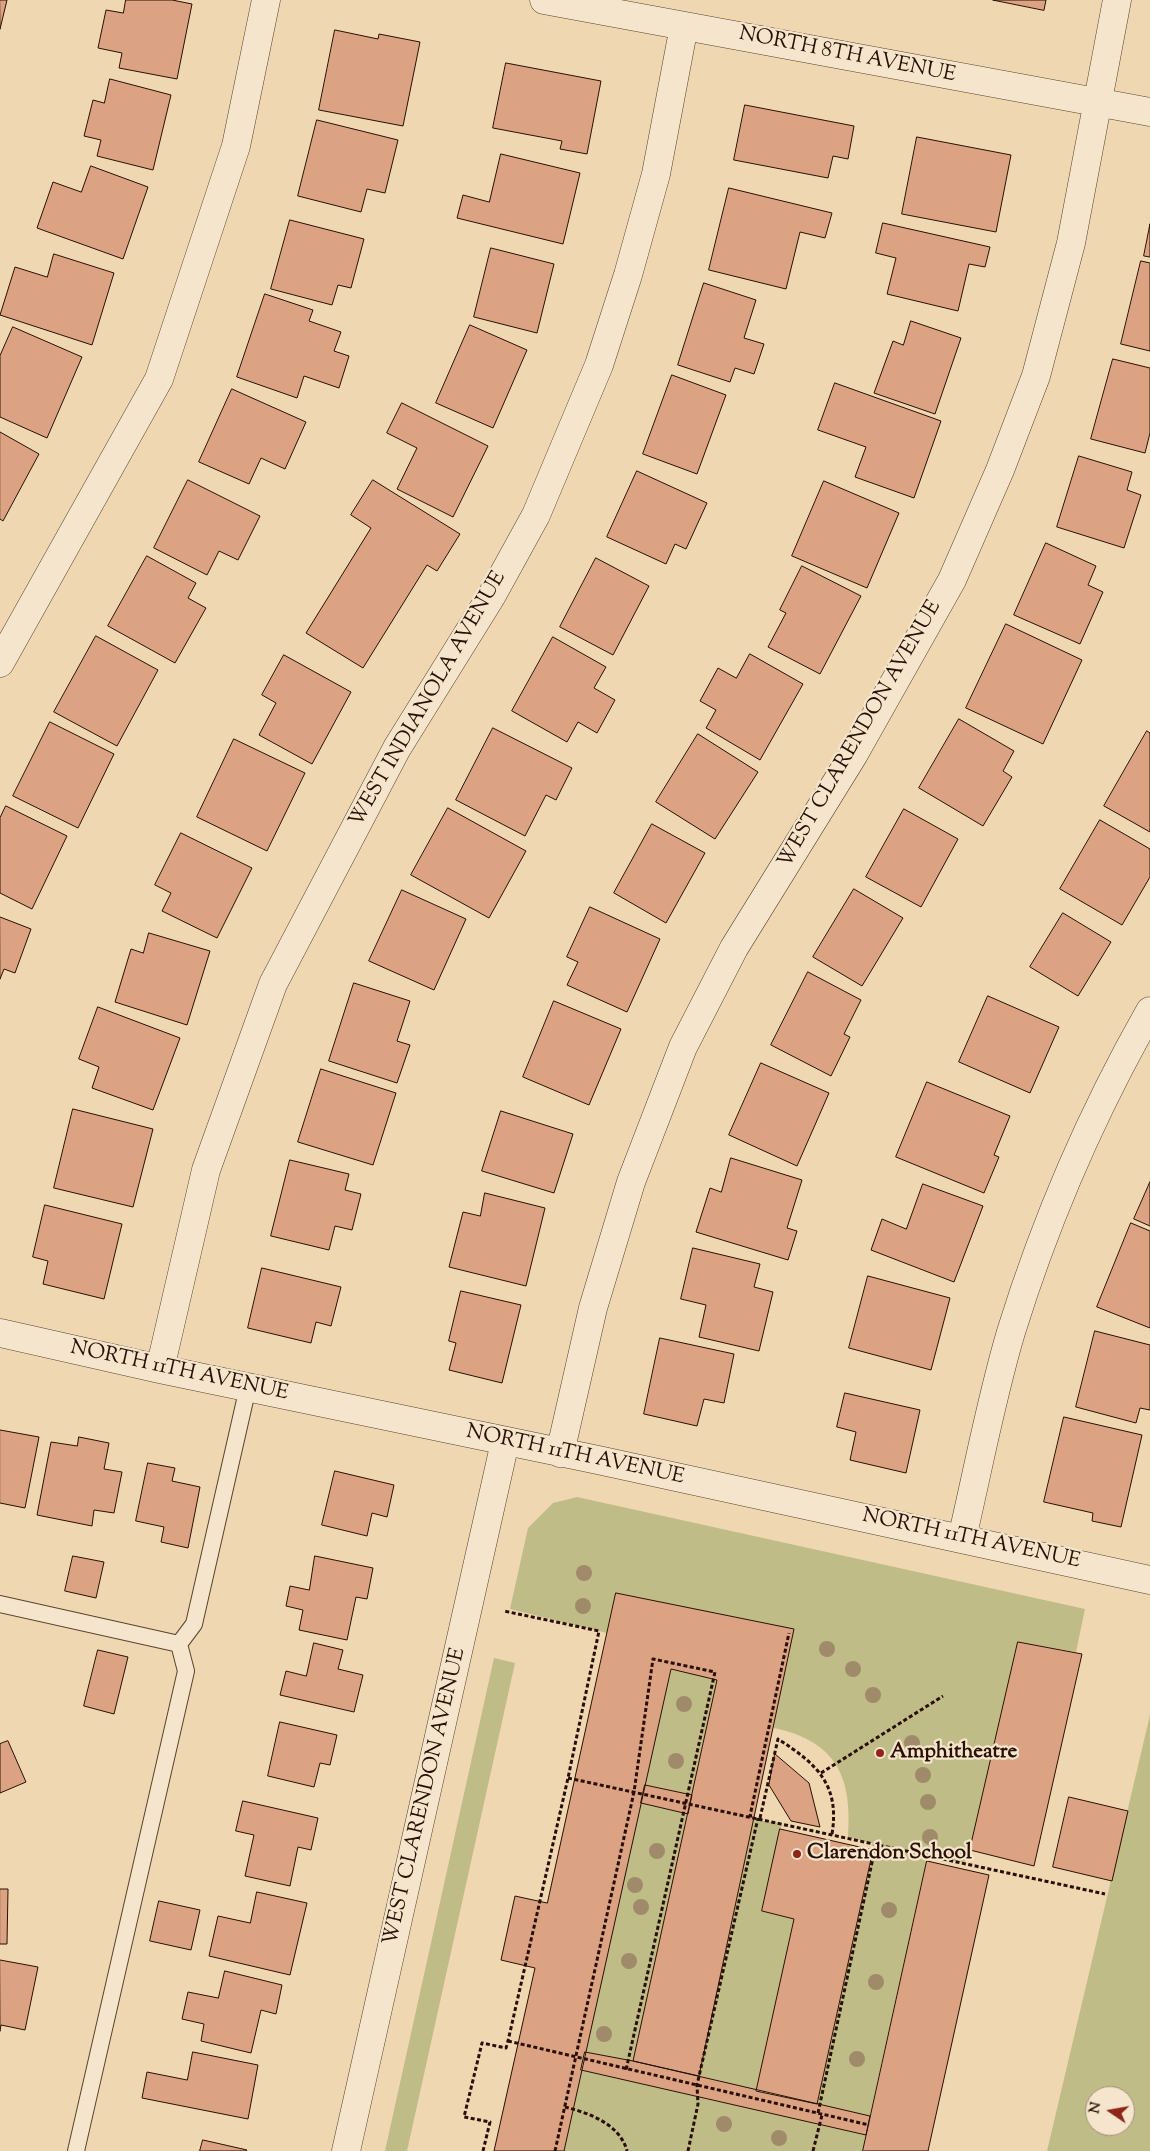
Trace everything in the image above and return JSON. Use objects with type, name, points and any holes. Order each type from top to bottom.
[{"type":"street","points":[[0,663],[159,379],[236,146],[266,0]]},
{"type":"street","name":"NORTH 8TH AVENUE","points":[[544,0],[1150,112]]},
{"type":"street","name":"WEST CLARENDON AVENUE","points":[[560,1453],[593,1308],[628,1191],[683,1047],[734,948],[854,754],[952,580],[1000,470],[1036,376],[1072,243],[1117,0]]},
{"type":"street","name":"WEST INDIANOLA AVENUE","points":[[160,1369],[206,1170],[273,984],[397,748],[492,595],[536,515],[599,365],[628,275],[656,174],[684,26]]},
{"type":"street","points":[[962,1538],[1010,1334],[1039,1248],[1070,1167],[1120,1063],[1150,1011]]},
{"type":"street","name":"NORTH 11TH AVENUE","points":[[0,1333],[248,1388],[962,1538],[1150,1580]]},
{"type":"street","name":"WEST CLARENDON AVENUE","points":[[346,2151],[505,1442]]},
{"type":"lane","points":[[179,1644],[194,1624],[248,1388]]},
{"type":"lane","points":[[0,1604],[179,1644]]},
{"type":"lane","points":[[76,2151],[186,1671],[179,1644]]},
{"type":"path","points":[[483,2151],[490,2122],[464,2117],[482,2043],[506,2048],[508,2041],[568,1778],[599,1631],[504,1611]]},
{"type":"path","points":[[750,1816],[789,1633]]},
{"type":"path","points":[[555,2151],[634,1792],[653,1659],[715,1672],[626,2070]]},
{"type":"path","points":[[821,1773],[943,1696]]},
{"type":"path","points":[[760,1818],[778,1738],[810,1760],[821,1773],[836,1812],[832,1834]]},
{"type":"path","points":[[568,1778],[759,1818],[697,2085],[698,2104],[688,2151]]},
{"type":"path","points":[[750,1816],[1105,1894]]},
{"type":"path","points":[[813,2151],[876,1844]]},
{"type":"path","points":[[508,2041],[626,2070],[869,2125]]},
{"type":"path","points":[[565,2107],[588,2113],[613,2129],[625,2144],[627,2151]]},
{"type":"shaded area","points":[[577,1497],[1085,1609],[1076,1652],[1018,1642],[970,1850],[964,1863],[928,1855],[870,2116],[817,2104],[875,1844],[848,1837],[849,1815],[847,1795],[835,1763],[824,1750],[809,1740],[769,1727],[793,1629],[616,1593],[607,1633],[510,1609],[528,1528],[553,1503]]},
{"type":"shaded area","points":[[494,1658],[515,1663],[407,2151],[385,2151]]},
{"type":"shaded area","points":[[671,1669],[717,1680],[692,1795],[645,1785]]},
{"type":"shaded area","points":[[1150,1715],[1150,2151],[1047,2151]]},
{"type":"shaded area","points":[[641,1803],[688,1814],[633,2061],[585,2052]]},
{"type":"shaded area","points":[[753,1820],[782,1823],[762,1911],[794,1919],[756,2091],[699,2076]]},
{"type":"shaded area","points":[[581,2070],[866,2135],[863,2151],[564,2151]]},
{"type":"building","points":[[0,0],[7,0],[0,29]]},
{"type":"building","points":[[126,0],[172,0],[192,4],[177,79],[119,68],[122,53],[98,48],[106,10],[123,13]]},
{"type":"building","points":[[993,0],[1046,0],[1044,10]]},
{"type":"building","points":[[335,30],[378,39],[379,34],[420,42],[403,126],[319,110]]},
{"type":"building","points":[[506,63],[601,81],[587,154],[560,149],[562,141],[493,128]]},
{"type":"building","points":[[110,79],[171,95],[153,170],[97,156],[101,140],[84,136],[93,100],[104,103]]},
{"type":"building","points":[[745,105],[854,126],[848,159],[833,156],[828,178],[734,160]]},
{"type":"building","points":[[317,120],[398,140],[385,193],[367,189],[361,212],[298,196]]},
{"type":"building","points":[[917,137],[1011,155],[996,232],[902,214]]},
{"type":"building","points":[[501,154],[580,173],[563,244],[457,218],[463,195],[489,202]]},
{"type":"building","points":[[91,166],[148,187],[123,259],[37,228],[53,182],[81,192]]},
{"type":"building","points":[[729,188],[832,213],[825,238],[800,232],[786,289],[709,270]]},
{"type":"building","points":[[290,220],[364,239],[351,288],[338,285],[332,305],[271,289]]},
{"type":"building","points":[[883,223],[990,247],[985,267],[969,264],[958,311],[887,294],[896,258],[876,253]]},
{"type":"building","points":[[1150,224],[1150,257],[1144,256]]},
{"type":"building","points":[[491,248],[554,264],[537,333],[474,317]]},
{"type":"building","points":[[54,254],[114,273],[92,345],[0,315],[15,267],[47,277]]},
{"type":"building","points":[[1141,261],[1150,263],[1150,351],[1121,344]]},
{"type":"building","points":[[704,283],[756,300],[744,338],[764,344],[754,374],[735,368],[730,382],[678,365]]},
{"type":"building","points":[[265,294],[313,310],[309,321],[341,332],[334,351],[349,356],[339,388],[304,376],[297,398],[237,377]]},
{"type":"building","points":[[911,321],[961,338],[935,414],[874,393],[893,341],[903,345]]},
{"type":"building","points":[[470,325],[527,350],[493,428],[436,403]]},
{"type":"building","points":[[13,327],[82,357],[47,438],[0,417],[0,356]]},
{"type":"building","points":[[1113,359],[1150,368],[1150,433],[1145,453],[1091,439]]},
{"type":"building","points":[[672,375],[726,395],[697,474],[643,454]]},
{"type":"building","points":[[835,383],[941,421],[914,498],[855,477],[866,447],[818,430]]},
{"type":"building","points":[[232,389],[306,422],[285,469],[261,458],[249,484],[199,462]]},
{"type":"building","points":[[402,403],[488,446],[453,517],[397,489],[417,448],[387,433]]},
{"type":"building","points":[[0,432],[39,454],[3,521],[0,519]]},
{"type":"building","points":[[1079,456],[1132,472],[1127,490],[1141,495],[1124,548],[1057,527]]},
{"type":"building","points":[[637,471],[707,503],[686,549],[675,544],[666,564],[607,537]]},
{"type":"building","points":[[188,480],[260,516],[238,560],[219,551],[207,575],[154,548]]},
{"type":"building","points":[[373,480],[460,534],[437,571],[427,565],[363,668],[306,633],[371,528],[351,515]]},
{"type":"building","points":[[824,481],[899,513],[867,588],[792,556]]},
{"type":"building","points":[[1046,543],[1096,566],[1088,585],[1103,592],[1080,644],[1014,615]]},
{"type":"building","points":[[147,556],[196,583],[188,598],[206,608],[175,663],[108,626]]},
{"type":"building","points":[[596,558],[649,586],[613,655],[560,627]]},
{"type":"building","points":[[802,566],[861,596],[820,674],[768,647],[786,613],[780,610]]},
{"type":"building","points":[[1006,624],[1082,660],[1043,744],[966,708]]},
{"type":"building","points":[[96,636],[158,670],[117,746],[54,712]]},
{"type":"building","points":[[553,637],[606,667],[594,688],[615,700],[597,733],[578,722],[567,742],[512,711]]},
{"type":"building","points":[[750,654],[803,684],[760,760],[706,728],[716,710],[700,701],[718,668],[736,678]]},
{"type":"building","points":[[284,655],[351,692],[312,764],[259,735],[276,703],[262,695]]},
{"type":"building","points":[[959,719],[1014,751],[1003,771],[1012,777],[983,826],[919,788]]},
{"type":"building","points":[[50,722],[114,754],[78,828],[13,796]]},
{"type":"building","points":[[493,728],[572,768],[556,800],[546,795],[525,836],[456,800]]},
{"type":"building","points":[[1147,731],[1150,733],[1150,832],[1104,806]]},
{"type":"building","points":[[698,734],[758,772],[715,839],[656,802]]},
{"type":"building","points":[[234,739],[305,773],[267,851],[197,817]]},
{"type":"building","points":[[6,806],[67,836],[32,909],[0,893],[0,818]]},
{"type":"building","points":[[448,808],[526,851],[489,918],[411,875]]},
{"type":"building","points":[[904,809],[958,839],[921,907],[866,877]]},
{"type":"building","points":[[1100,820],[1150,849],[1150,877],[1122,925],[1060,889]]},
{"type":"building","points":[[652,824],[705,853],[666,923],[614,893]]},
{"type":"building","points":[[181,833],[252,868],[217,938],[162,911],[171,893],[155,885]]},
{"type":"building","points":[[854,889],[903,918],[862,986],[813,957]]},
{"type":"building","points":[[402,890],[466,919],[434,990],[369,961]]},
{"type":"building","points":[[590,907],[660,939],[627,1012],[567,985],[578,962],[567,957]]},
{"type":"building","points":[[1063,913],[1111,942],[1078,996],[1030,967]]},
{"type":"building","points":[[0,917],[31,929],[15,973],[4,969],[0,979]]},
{"type":"building","points":[[149,933],[210,951],[187,1025],[115,1002],[131,949],[143,953]]},
{"type":"building","points":[[808,972],[861,1000],[844,1034],[850,1037],[831,1076],[771,1045]]},
{"type":"building","points":[[354,983],[410,1001],[397,1041],[410,1045],[397,1083],[329,1061]]},
{"type":"building","points":[[988,996],[1059,1027],[1030,1093],[959,1062]]},
{"type":"building","points":[[554,1001],[621,1029],[589,1105],[523,1077]]},
{"type":"building","points":[[98,1007],[180,1038],[153,1110],[92,1088],[99,1067],[79,1059]]},
{"type":"building","points":[[761,1063],[829,1093],[797,1166],[729,1135]]},
{"type":"building","points":[[321,1069],[396,1093],[373,1165],[298,1142]]},
{"type":"building","points":[[927,1082],[1010,1116],[994,1155],[999,1157],[984,1193],[896,1157]]},
{"type":"building","points":[[73,1109],[153,1129],[133,1207],[54,1188]]},
{"type":"building","points":[[501,1111],[573,1134],[554,1193],[482,1171]]},
{"type":"building","points":[[731,1158],[802,1180],[787,1228],[797,1231],[788,1260],[696,1232],[710,1188],[721,1192]]},
{"type":"building","points":[[290,1160],[349,1174],[345,1190],[361,1194],[352,1230],[335,1226],[329,1250],[271,1236]]},
{"type":"building","points":[[1150,1182],[1150,1226],[1134,1219]]},
{"type":"building","points":[[923,1184],[983,1206],[954,1282],[871,1250],[882,1219],[906,1229]]},
{"type":"building","points":[[485,1193],[545,1208],[526,1286],[449,1267],[463,1212],[480,1216]]},
{"type":"building","points":[[45,1205],[122,1224],[104,1299],[43,1284],[48,1261],[33,1257]]},
{"type":"building","points":[[1131,1223],[1150,1231],[1150,1328],[1097,1307]]},
{"type":"building","points":[[693,1248],[760,1264],[754,1287],[773,1292],[759,1351],[699,1337],[706,1305],[681,1299]]},
{"type":"building","points":[[262,1268],[341,1287],[331,1326],[316,1322],[311,1343],[248,1328]]},
{"type":"building","points":[[868,1276],[950,1298],[931,1370],[849,1348]]},
{"type":"building","points":[[461,1291],[521,1305],[502,1383],[449,1370],[456,1343],[449,1341]]},
{"type":"building","points":[[1095,1331],[1150,1345],[1150,1410],[1140,1408],[1136,1423],[1076,1407]]},
{"type":"building","points":[[660,1338],[734,1354],[724,1403],[704,1399],[697,1426],[644,1414]]},
{"type":"building","points":[[845,1393],[920,1410],[906,1473],[850,1460],[856,1432],[837,1427]]},
{"type":"building","points":[[1064,1417],[1142,1435],[1121,1527],[1092,1521],[1093,1513],[1044,1502]]},
{"type":"building","points":[[0,1430],[39,1437],[25,1508],[0,1503]]},
{"type":"building","points":[[79,1437],[109,1443],[104,1469],[122,1472],[114,1513],[94,1510],[92,1526],[37,1515],[51,1442],[77,1446]]},
{"type":"building","points":[[148,1463],[175,1468],[172,1481],[200,1487],[188,1548],[161,1542],[164,1527],[136,1521]]},
{"type":"building","points":[[335,1471],[394,1485],[387,1517],[372,1513],[367,1536],[322,1525]]},
{"type":"building","points":[[73,1556],[104,1562],[96,1598],[65,1591]]},
{"type":"building","points":[[315,1556],[373,1568],[367,1599],[356,1597],[347,1640],[299,1630],[303,1610],[286,1606],[290,1586],[309,1590]]},
{"type":"building","points":[[616,1593],[794,1629],[699,2076],[633,2061],[717,1680],[671,1669],[564,2151],[494,2151],[535,1968],[501,1960],[515,1896],[547,1903]]},
{"type":"building","points":[[1018,1642],[1082,1654],[1034,1866],[970,1850]]},
{"type":"building","points":[[314,1643],[343,1650],[338,1669],[363,1675],[354,1712],[280,1695],[286,1671],[306,1676]]},
{"type":"building","points":[[98,1650],[128,1657],[114,1714],[84,1706]]},
{"type":"building","points":[[280,1722],[337,1735],[330,1765],[320,1763],[314,1787],[268,1776]]},
{"type":"building","points":[[8,1741],[26,1782],[0,1793],[0,1744]]},
{"type":"building","points":[[775,1754],[809,1783],[820,1827],[791,1821],[769,1785]]},
{"type":"building","points":[[645,1785],[692,1795],[688,1814],[641,1803]]},
{"type":"building","points":[[1069,1797],[1128,1811],[1112,1881],[1053,1867]]},
{"type":"building","points":[[243,1801],[318,1818],[311,1850],[298,1847],[290,1886],[245,1876],[254,1835],[236,1831]]},
{"type":"building","points":[[780,1829],[873,1850],[817,2104],[756,2091],[794,1919],[762,1911]]},
{"type":"building","points":[[927,1861],[989,1875],[928,2151],[863,2151]]},
{"type":"building","points":[[0,1889],[8,1889],[7,1944],[0,1944]]},
{"type":"building","points":[[257,1892],[307,1903],[290,1975],[209,1956],[218,1916],[250,1923]]},
{"type":"building","points":[[159,1901],[200,1910],[191,1950],[150,1941]]},
{"type":"building","points":[[0,1960],[38,1967],[25,2030],[1,2025],[0,2031]]},
{"type":"building","points":[[225,1971],[282,1985],[276,2014],[261,2010],[251,2053],[201,2041],[204,2024],[182,2019],[188,1992],[218,1998]]},
{"type":"building","points":[[193,2052],[258,2065],[248,2119],[142,2098],[147,2072],[187,2080]]},
{"type":"building","points":[[585,2052],[633,2061],[870,2116],[866,2135],[581,2070]]},
{"type":"building","points":[[203,2140],[247,2150],[200,2151]]},
{"type":"place","name":"Amphitheatre","points":[[880,1753]]},
{"type":"place","name":"Clarendon School","points":[[797,1854]]}]
